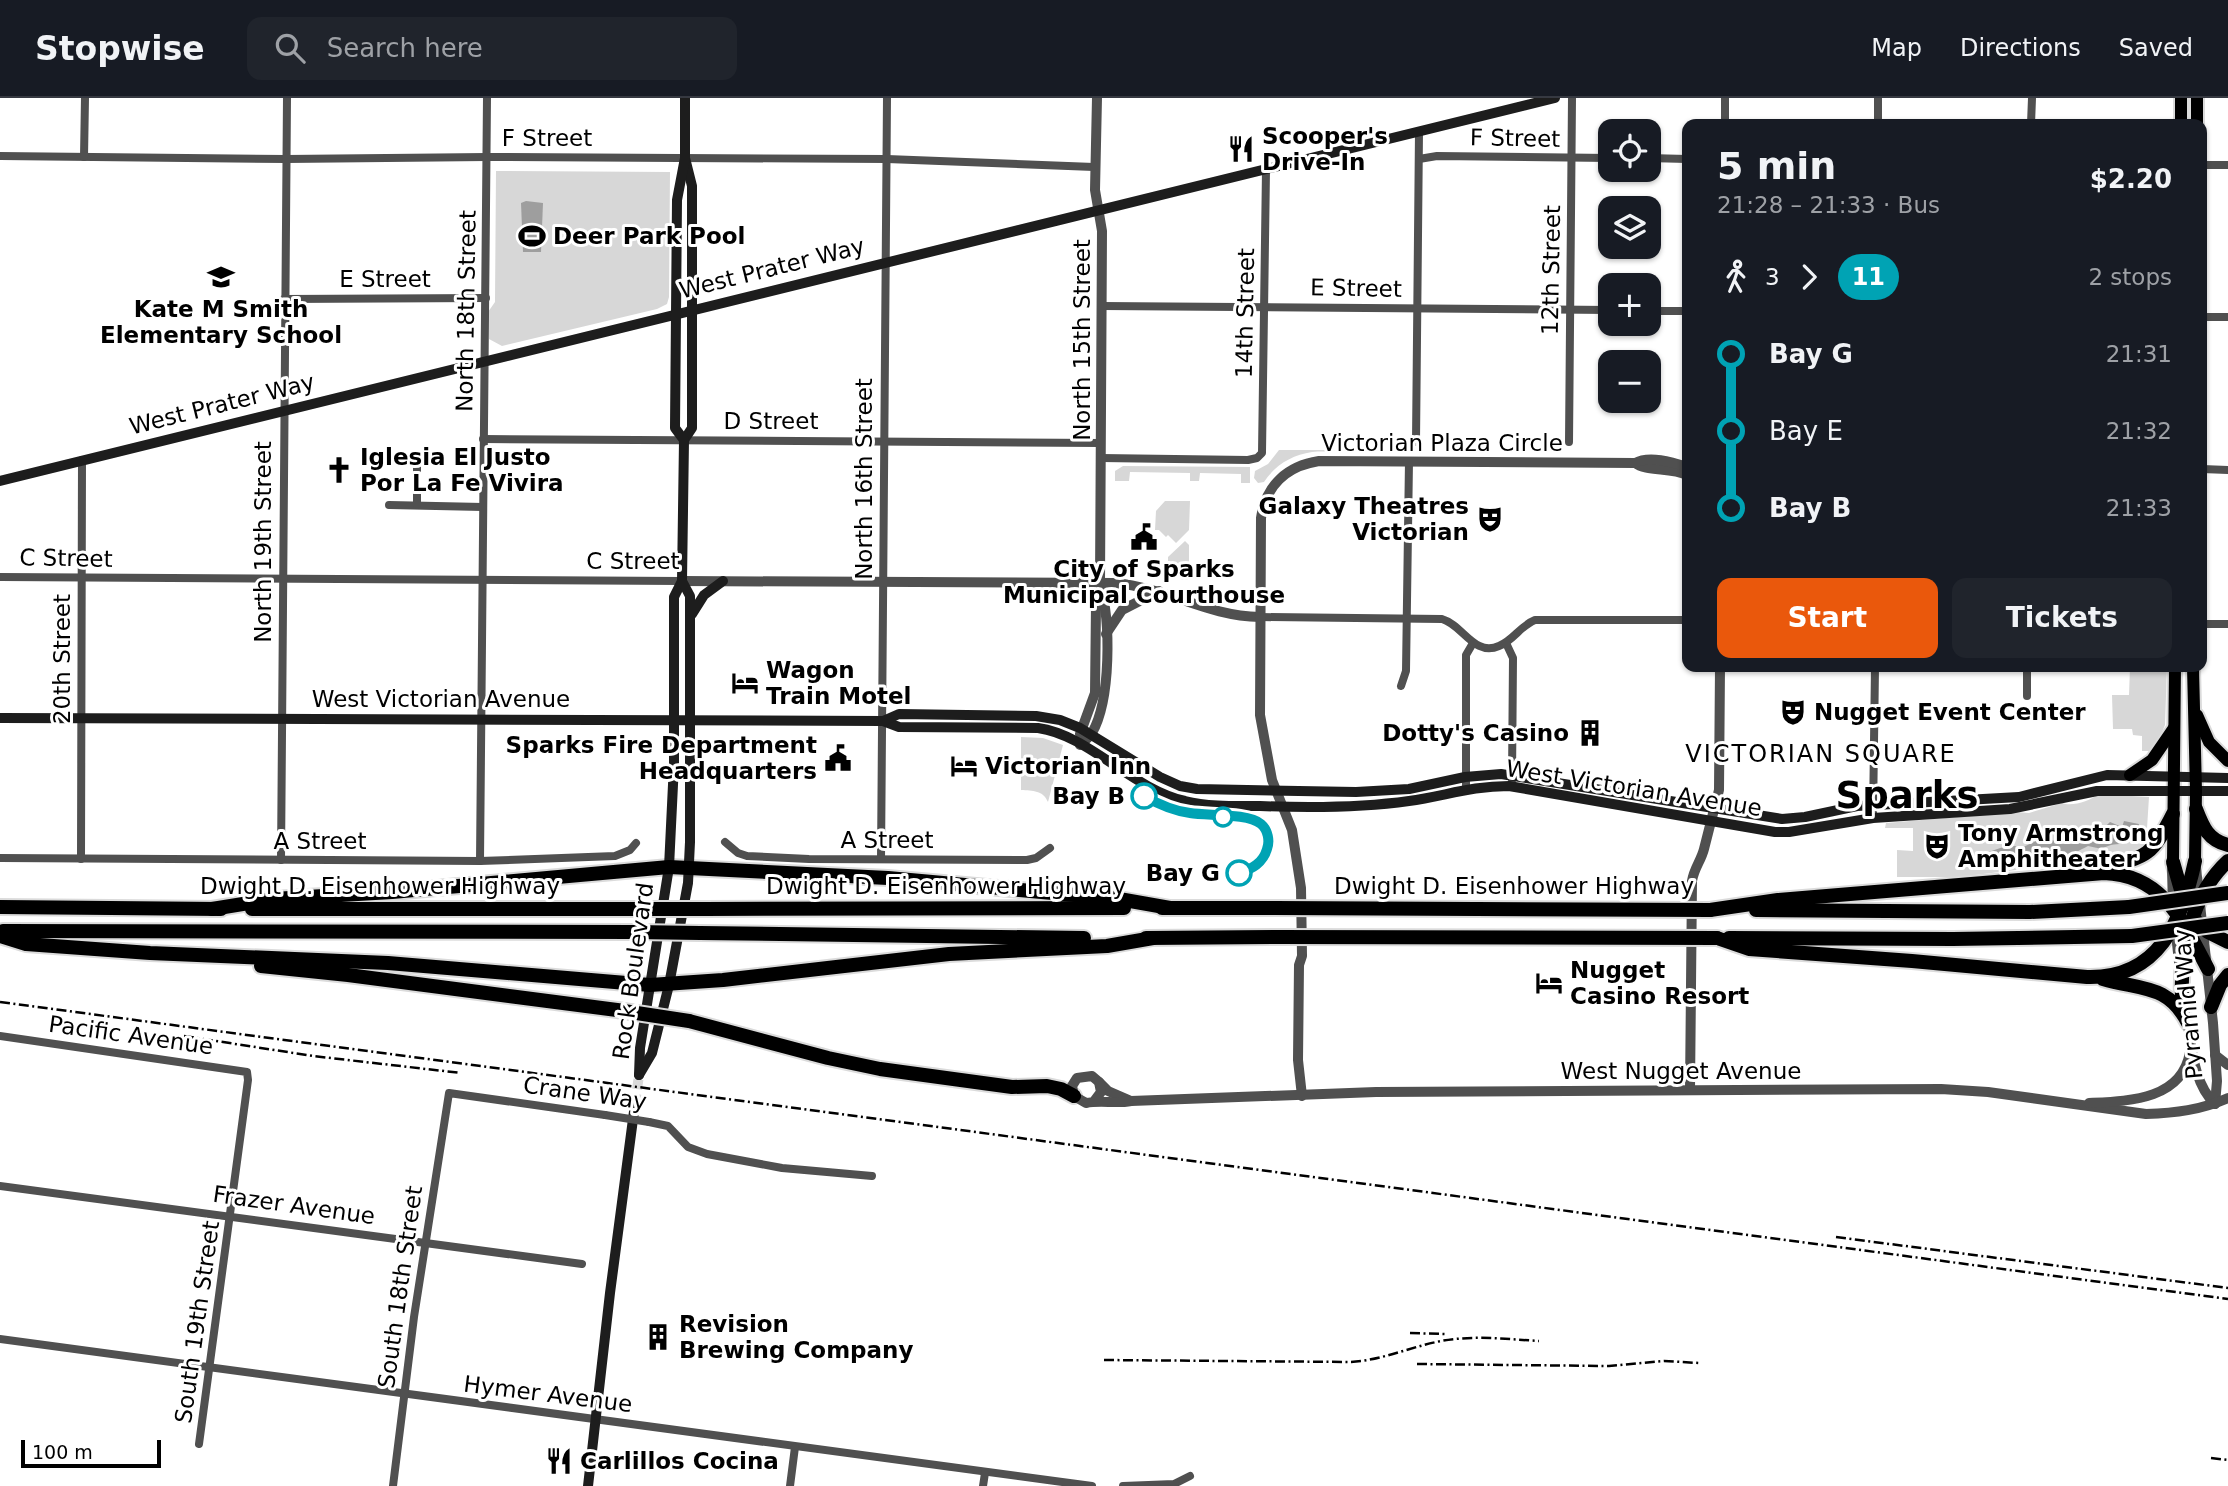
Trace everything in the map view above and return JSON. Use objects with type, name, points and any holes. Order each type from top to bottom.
[{"type":"highway","points":[[2196,809],[2208,835],[2228,845]]},
{"type":"highway","points":[[2067,875],[2130,861],[2148,854],[2161,839],[2174,814]]},
{"type":"highway","points":[[2182,997],[2185,919],[2195,861]]},
{"type":"highway","points":[[2099,977],[2124,973],[2134,968],[2161,944],[2185,919],[2212,878],[2228,861]]},
{"type":"highway","points":[[2173,862],[2185,919],[2208,969]]},
{"type":"highway","points":[[212,909],[273,899],[392,892],[669,867],[888,878],[1119,899],[1170,908]]},
{"type":"highway","points":[[1710,909],[1778,900],[2112,873],[2135,878],[2156,890],[2185,919],[2228,943]]},
{"type":"highway","name":"Dwight D. Eisenhower Highway","points":[[0,908],[1275,908],[2030,912],[2129,907],[2228,893]]},
{"type":"highway","name":"Dwight D. Eisenhower Highway","points":[[0,934],[635,932],[988,938],[1967,939],[2132,936],[2228,923]]},
{"type":"highway","points":[[0,934],[26,944],[226,957],[387,963],[650,985],[948,954],[1107,946],[1153,938]]},
{"type":"highway","points":[[1717,938],[1748,949],[2099,977],[2164,994],[2174,1002],[2188,1023]]},
{"type":"highway","points":[[226,957],[250,965],[348,975],[689,1021],[880,1069],[1012,1087],[1047,1086],[1074,1096]]},
{"type":"highway","points":[[2211,1007],[2220,985],[2228,975]]},
{"type":"main road","name":"Rock Boulevard","points":[[682,581],[689,590],[690,616],[689,867],[669,985],[652,1053],[639,1075],[640,1048],[669,867],[673,782],[674,597],[682,581],[684,440],[692,428],[692,186],[685,158],[685,98]]},
{"type":"main road","name":"West Prater Way","points":[[0,481],[1555,98]]},
{"type":"main road","points":[[2181,98],[2181,119]]},
{"type":"main road","points":[[2197,98],[2197,119]]},
{"type":"main road","name":"Rock Boulevard","points":[[684,440],[675,428],[677,200],[685,158]]},
{"type":"main road","points":[[690,616],[704,595],[723,581]]},
{"type":"main road","points":[[2173,862],[2175,672]]},
{"type":"main road","name":"Pyramid Way","points":[[2193,672],[2195,861]]},
{"type":"main road","points":[[2193,705],[2209,742],[2228,761]]},
{"type":"main road","name":"West Victorian Avenue","points":[[883,721],[899,714],[1036,716],[1060,720],[1080,728],[1160,777],[1180,786],[1197,789],[1338,793],[1409,789],[1465,777],[1782,819],[1873,806],[2008,798],[2049,791],[2096,777],[2130,775],[2228,778]]},
{"type":"main road","name":"West Victorian Avenue","points":[[0,718],[883,721],[899,727],[1038,728],[1059,733],[1145,785],[1174,798],[1217,805],[1367,807],[1413,801],[1511,781],[1710,822],[1763,831],[1789,832],[1873,818],[2010,809],[2097,791],[2228,791]]},
{"type":"main road","points":[[2130,775],[2152,760],[2174,728]]},
{"type":"main road","points":[[588,1486],[611,1281],[635,1104]]},
{"type":"street","points":[[84,156],[85,98]]},
{"type":"street","name":"North 19th Street","points":[[281,860],[287,98]]},
{"type":"street","name":"North 18th Street","points":[[480,860],[487,98]]},
{"type":"street","name":"North 16th Street","points":[[881,859],[887,98]]},
{"type":"street","name":"North 15th Street","points":[[1080,745],[1080,728],[1095,693],[1096,605],[1100,583],[1102,231],[1095,193],[1094,167],[1097,98]]},
{"type":"street","name":"12th Street","points":[[1569,442],[1572,98]]},
{"type":"street","points":[[1725,98],[1725,119]]},
{"type":"street","points":[[1878,98],[1878,119]]},
{"type":"street","points":[[2031,119],[2032,98]]},
{"type":"street","points":[[1416,442],[1419,132]]},
{"type":"street","name":"F Street","points":[[0,156],[887,159],[1094,167]]},
{"type":"street","name":"F Street","points":[[1419,159],[1437,156],[1598,158]]},
{"type":"street","points":[[1661,158],[1682,159]]},
{"type":"street","points":[[2207,164],[2228,165]]},
{"type":"street","name":"14th Street","points":[[1101,458],[1248,460],[1260,456],[1263,443],[1266,170]]},
{"type":"street","name":"E Street","points":[[284,299],[486,298]]},
{"type":"street","name":"E Street","points":[[1102,306],[1598,310]]},
{"type":"street","points":[[1661,311],[1682,311]]},
{"type":"street","points":[[2207,317],[2228,317]]},
{"type":"street","name":"D Street","points":[[483,439],[1101,443]]},
{"type":"street","points":[[417,505],[418,457]]},
{"type":"street","name":"20th Street","points":[[81,859],[82,460]]},
{"type":"street","name":"Victorian Plaza Circle","points":[[1277,792],[1267,763],[1261,731],[1261,518],[1268,493],[1279,478],[1297,466],[1319,461],[1635,463],[1641,460],[1657,460],[1682,466]]},
{"type":"street","points":[[1401,686],[1406,671],[1409,461]]},
{"type":"street","name":"Victorian Plaza Circle","points":[[1635,463],[1641,468],[1667,468],[1682,473]]},
{"type":"street","points":[[2207,469],[2228,470]]},
{"type":"street","points":[[389,505],[483,507]]},
{"type":"street","name":"C Street","points":[[0,577],[1100,583],[1128,584],[1159,591],[1217,612],[1261,617]]},
{"type":"street","name":"North 15th Street","points":[[1080,745],[1091,735],[1105,692],[1106,605],[1100,583]]},
{"type":"street","points":[[1106,635],[1122,610],[1159,591]]},
{"type":"street","points":[[1261,617],[1447,620],[1456,625],[1473,643],[1489,648],[1506,643],[1526,624],[1542,619],[1682,620]]},
{"type":"street","points":[[2207,624],[2228,624]]},
{"type":"street","points":[[1466,789],[1466,655],[1473,643]]},
{"type":"street","points":[[1506,643],[1513,658],[1511,781]]},
{"type":"street","points":[[1690,1090],[1692,881],[1693,869],[1702,858],[1719,790],[1720,672]]},
{"type":"street","points":[[1873,818],[1875,672]]},
{"type":"street","points":[[2027,672],[2027,696]]},
{"type":"street","points":[[1277,792],[1292,830],[1299,868],[1302,923],[1298,1034],[1302,1096]]},
{"type":"street","name":"A Street","points":[[725,842],[731,849],[747,856],[881,859],[1027,860],[1036,858],[1050,848]]},
{"type":"street","name":"A Street","points":[[0,858],[480,860],[615,856],[630,850],[636,843]]},
{"type":"street","name":"Pyramid Way","points":[[2195,861],[2200,900]]},
{"type":"street","name":"Pyramid Way","points":[[2208,969],[2215,1055],[2215,1104]]},
{"type":"street","name":"Pyramid Way","points":[[2182,997],[2190,1047],[2202,1088],[2215,1104]]},
{"type":"street","name":"Pacific Avenue","points":[[0,1036],[239,1069],[247,1072],[248,1080]]},
{"type":"street","points":[[2068,1103],[2121,1101],[2154,1094],[2180,1078],[2188,1063],[2190,1047]]},
{"type":"street","points":[[2215,1055],[2228,1065]]},
{"type":"street","points":[[1099,1082],[1101,1092],[1096,1100],[1081,1102],[1074,1096],[1072,1086],[1077,1078],[1092,1076],[1099,1082],[1108,1091],[1131,1101]]},
{"type":"street","name":"South 19th Street","points":[[199,1444],[248,1080]]},
{"type":"street","name":"West Nugget Avenue","points":[[1096,1100],[1119,1104],[1131,1101],[1376,1092],[1941,1089],[1988,1092],[2146,1114],[2170,1113],[2215,1104],[2228,1098]]},
{"type":"street","name":"Crane Way","points":[[449,1093],[667,1126],[688,1147],[707,1154],[782,1168],[872,1176]]},
{"type":"street","name":"South 18th Street","points":[[393,1486],[403,1395],[449,1093]]},
{"type":"street","name":"Frazer Avenue","points":[[0,1186],[582,1264]]},
{"type":"street","name":"Hymer Avenue","points":[[0,1339],[1091,1486]]},
{"type":"street","points":[[790,1486],[795,1447]]},
{"type":"street","points":[[984,1486],[985,1473]]},
{"type":"street","points":[[1123,1486],[1174,1484],[1190,1476]]},
{"type":"shaded area","points":[[496,171],[670,172],[667,304],[657,309],[502,346],[489,339],[488,312],[495,302]]},
{"type":"shaded area","name":"Deer Park Pool","points":[[521,203],[543,203],[541,252],[523,252]]},
{"type":"shaded area","points":[[1279,450],[1335,450],[1312,452],[1291,458],[1273,471],[1264,482],[1258,483],[1254,478],[1255,471],[1268,464]]},
{"type":"shaded area","points":[[1123,466],[1250,467],[1250,483],[1241,483],[1241,474],[1200,473],[1199,481],[1190,481],[1190,473],[1130,472],[1129,481],[1115,481],[1115,471]]},
{"type":"shaded area","points":[[1165,501],[1190,501],[1189,530],[1176,543],[1168,535],[1166,537],[1159,530],[1155,530],[1156,511]]},
{"type":"shaded area","points":[[1185,541],[1189,545],[1189,580],[1182,580],[1168,564],[1168,557]]},
{"type":"shaded area","points":[[2130,672],[2167,672],[2165,725],[2154,751],[2142,751],[2142,736],[2133,735],[2132,729],[2113,729],[2112,695],[2129,695]]},
{"type":"shaded area","points":[[1021,737],[1043,738],[1063,745],[1048,802],[1040,793],[1021,790]]},
{"type":"shaded area","points":[[2098,794],[2149,797],[2146,844],[2143,849],[2127,856],[1959,877],[1897,877],[1897,850],[1913,851],[1913,828],[1885,828],[1886,823],[2029,813],[2062,803],[2081,803]]},
{"type":"shaded area","points":[[2124,821],[2139,824],[2129,842],[2102,849],[2088,846],[2066,855],[2051,853],[2030,860],[1983,865],[1989,852],[2001,848],[2022,848],[2045,840],[2069,844],[2078,836],[2099,831],[2110,822],[2122,827]]},
{"type":"tunnel","points":[[635,1104],[639,1075]]},
{"type":"railway","points":[[0,1002],[2228,1299]]},
{"type":"railway","points":[[184,1036],[313,1056],[461,1073]]},
{"type":"railway","points":[[1836,1237],[2228,1288]]},
{"type":"railway","points":[[1410,1333],[1445,1334]]},
{"type":"railway","points":[[1104,1360],[1351,1362],[1374,1359],[1453,1339],[1539,1341]]},
{"type":"railway","points":[[1417,1364],[1609,1366],[1664,1361],[1699,1363]]},
{"type":"railway","points":[[2211,1458],[2228,1460]]},
{"type":"bus line","name":"11","points":[[1144,796],[1161,805],[1187,813],[1242,818],[1261,824],[1267,832],[1268,848],[1263,859],[1253,869],[1239,873]]},
{"type":"place","name":"Scooper's Drive-In","points":[[1241,149]]},
{"type":"place","name":"Deer Park Pool","points":[[532,236]]},
{"type":"place","name":"Kate M Smith Elementary School","points":[[221,277]]},
{"type":"place","name":"Iglesia El Justo Por La Fe Vivira","points":[[339,470]]},
{"type":"place","name":"Galaxy Theatres Victorian","points":[[1490,519]]},
{"type":"place","name":"City of Sparks Municipal Courthouse","points":[[1144,537]]},
{"type":"place","name":"Wagon Train Motel","points":[[745,683]]},
{"type":"place","name":"Nugget Event Center","points":[[1793,712]]},
{"type":"place","name":"Dotty's Casino","points":[[1590,733]]},
{"type":"place","name":"Sparks Fire Department Headquarters","points":[[838,758]]},
{"type":"place","name":"Victorian Inn","points":[[964,766]]},
{"type":"place","name":"Bay B","points":[[1144,796]]},
{"type":"place","name":"Tony Armstrong Amphitheater","points":[[1937,846]]},
{"type":"place","name":"Bay G","points":[[1239,873]]},
{"type":"place","name":"Nugget Casino Resort","points":[[1549,983]]},
{"type":"place","name":"Revision Brewing Company","points":[[658,1337]]},
{"type":"place","name":"Carlillos Cocina","points":[[559,1461]]},
{"type":"district","name":"VICTORIAN SQUARE","points":[[1821,754]]},
{"type":"district","name":"Sparks","points":[[1907,795]]}]
